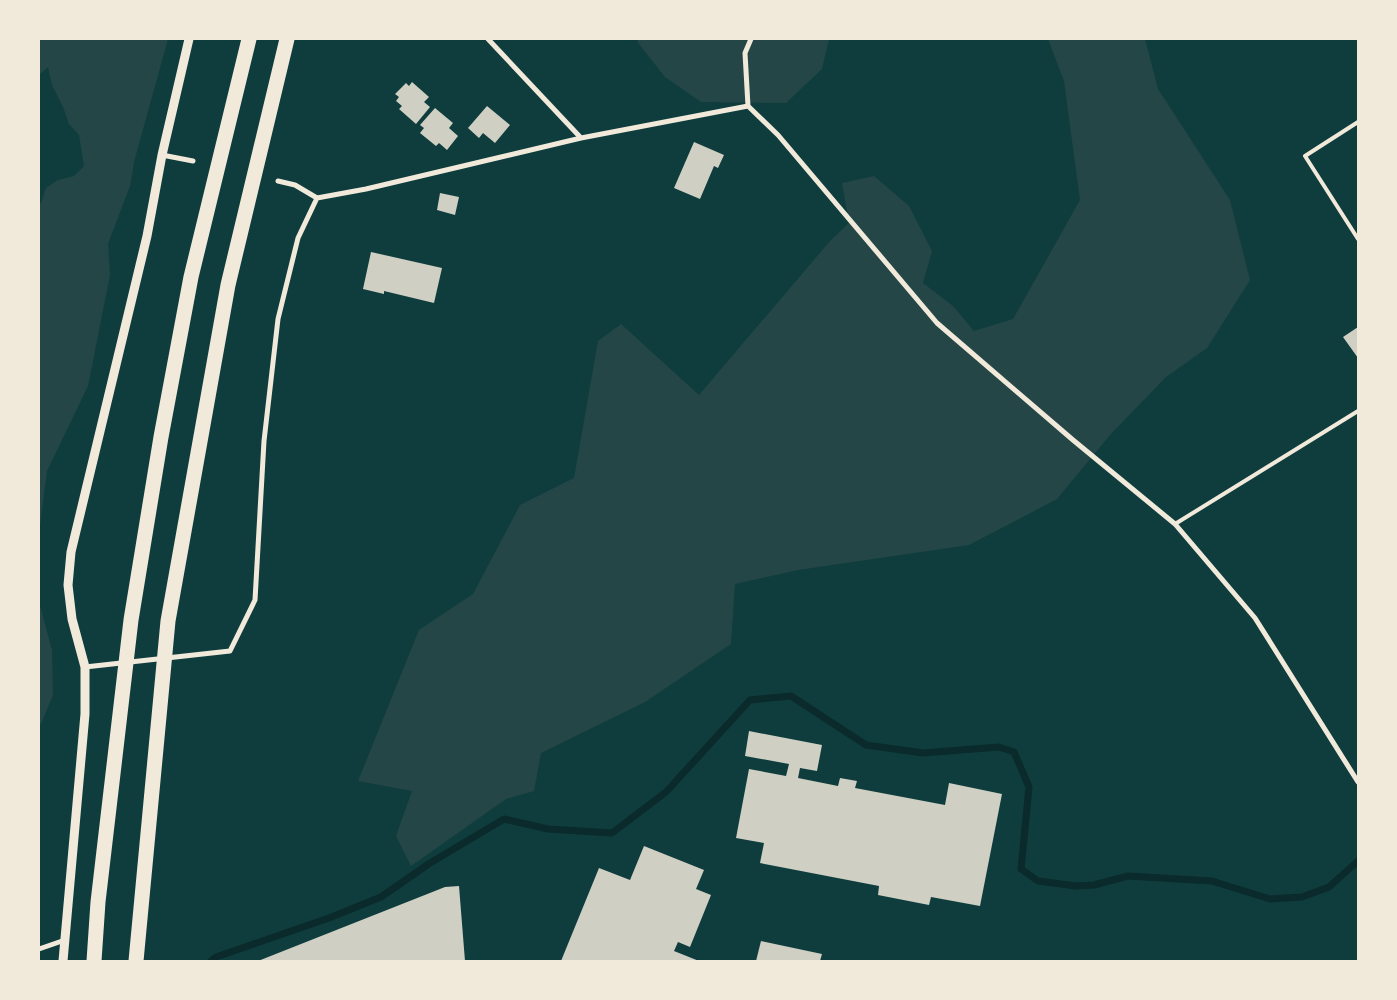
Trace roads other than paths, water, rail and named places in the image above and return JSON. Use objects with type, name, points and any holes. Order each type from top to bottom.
[{"type":"highway","points":[[94,961],[98,902],[131,620],[161,437],[191,277],[249,39]]},
{"type":"highway","points":[[136,961],[168,622],[228,284],[287,39]]},
{"type":"street","points":[[63,961],[85,714],[85,667],[72,619],[68,585],[71,552],[147,236],[162,155],[189,39]]},
{"type":"street","points":[[488,39],[581,138]]},
{"type":"street","points":[[750,39],[745,53],[748,106],[778,135],[937,323],[1073,440],[1175,524],[1255,618],[1358,782]]},
{"type":"street","points":[[278,181],[295,185],[317,198],[581,138],[748,106]]},
{"type":"street","points":[[162,155],[193,160]]},
{"type":"street","points":[[85,667],[230,651],[255,600],[264,441],[278,319],[298,238],[317,198]]},
{"type":"street","points":[[39,949],[65,940]]},
{"type":"lane","points":[[1358,122],[1305,156],[1358,238]]},
{"type":"lane","points":[[1175,524],[1358,411]]},
{"type":"waterway","points":[[211,961],[216,957],[329,918],[381,897],[430,863],[504,819],[548,829],[612,833],[666,792],[750,700],[791,696],[866,745],[923,753],[999,747],[1014,752],[1029,787],[1021,869],[1038,881],[1076,886],[1094,885],[1128,876],[1212,881],[1270,899],[1302,897],[1329,887],[1358,861]]}]
